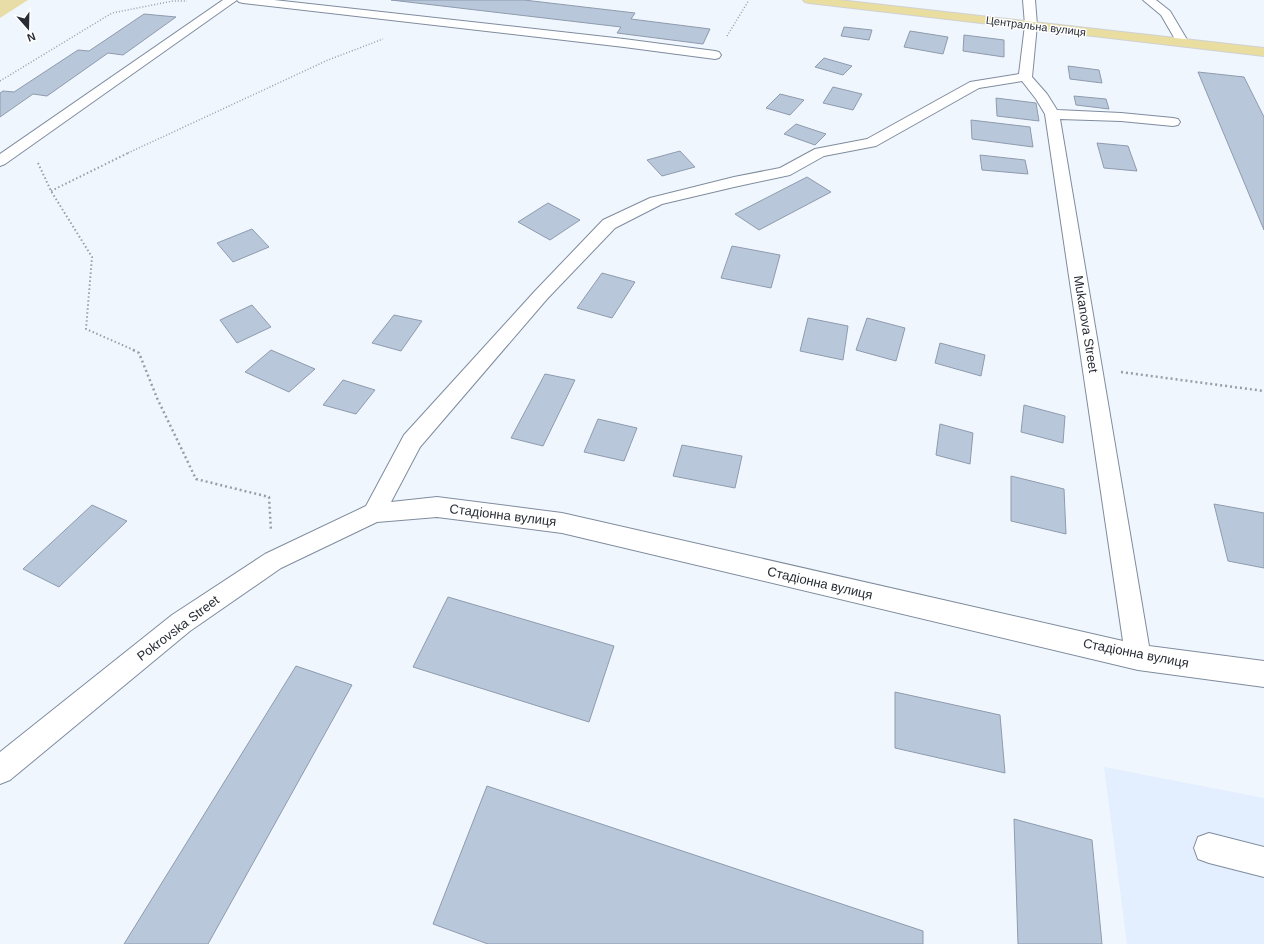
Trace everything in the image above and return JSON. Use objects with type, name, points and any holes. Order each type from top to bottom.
[{"type":"main road","name":"Центральна вулиця","points":[[809,0],[1264,52]]},
{"type":"street","points":[[0,162],[231,0]]},
{"type":"street","points":[[243,0],[624,43],[715,55]]},
{"type":"street","points":[[374,513],[412,441],[541,295],[609,224],[656,201],[734,182],[785,172],[820,152],[871,143],[975,84],[1025,77],[1031,25],[1029,0]]},
{"type":"street","points":[[1149,0],[1166,13],[1183,43]]},
{"type":"street","name":"Mukanova Street","points":[[1025,77],[1042,97],[1052,114],[1138,657]]},
{"type":"street","points":[[1052,114],[1121,117],[1173,122]]},
{"type":"street","name":"Стадіонна вулиця","points":[[374,513],[437,507],[562,522],[1138,657],[1264,674]]},
{"type":"street","name":"Pokrovska Street","points":[[0,770],[182,623],[273,561],[374,513]]},
{"type":"street","points":[[1209,848],[1264,862]]},
{"type":"path","points":[[715,55],[749,0]]},
{"type":"path","points":[[0,81],[112,13],[173,1],[188,1]]},
{"type":"path","points":[[51,192],[117,158],[328,60],[381,39],[388,38]]},
{"type":"path","points":[[29,142],[51,192],[92,256],[86,329],[139,353],[157,398],[196,479],[269,497],[273,561]]},
{"type":"path","points":[[1093,368],[1264,391]]},
{"type":"shaded area","points":[[0,0],[28,0],[0,18]]},
{"type":"shaded area","points":[[1104,767],[1264,798],[1264,944],[1127,944]]},
{"type":"building","points":[[391,0],[524,0],[635,13],[631,19],[710,29],[703,44],[617,33],[621,27]]},
{"type":"building","points":[[144,14],[176,17],[123,55],[108,53],[47,96],[33,94],[0,117],[0,93],[3,91],[14,92],[78,50],[89,51]]},
{"type":"building","points":[[844,27],[872,30],[869,40],[841,36]]},
{"type":"building","points":[[910,31],[948,37],[943,54],[904,47]]},
{"type":"building","points":[[964,35],[1004,40],[1004,57],[963,51]]},
{"type":"building","points":[[824,58],[852,66],[843,75],[815,67]]},
{"type":"building","points":[[1068,66],[1099,70],[1102,83],[1070,79]]},
{"type":"building","points":[[1198,72],[1244,77],[1264,117],[1264,230]]},
{"type":"building","points":[[833,87],[862,94],[853,110],[823,103]]},
{"type":"building","points":[[780,94],[804,100],[790,115],[766,108]]},
{"type":"building","points":[[1074,96],[1106,99],[1109,109],[1076,105]]},
{"type":"building","points":[[996,98],[1036,103],[1039,121],[997,116]]},
{"type":"building","points":[[971,120],[1030,127],[1033,147],[972,139]]},
{"type":"building","points":[[796,124],[826,134],[815,145],[784,134]]},
{"type":"building","points":[[1097,143],[1128,146],[1137,171],[1104,168]]},
{"type":"building","points":[[680,151],[695,167],[662,176],[647,160]]},
{"type":"building","points":[[980,155],[1025,160],[1028,174],[982,170]]},
{"type":"building","points":[[807,177],[831,192],[759,230],[735,214]]},
{"type":"building","points":[[548,203],[580,220],[550,240],[518,222]]},
{"type":"building","points":[[252,229],[269,247],[233,262],[217,243]]},
{"type":"building","points":[[732,246],[780,255],[771,288],[721,278]]},
{"type":"building","points":[[602,273],[635,282],[612,318],[577,308]]},
{"type":"building","points":[[252,305],[271,327],[237,343],[220,320]]},
{"type":"building","points":[[394,315],[422,321],[401,351],[372,343]]},
{"type":"building","points":[[808,318],[848,326],[843,360],[800,351]]},
{"type":"building","points":[[867,318],[905,328],[896,361],[856,350]]},
{"type":"building","points":[[940,343],[985,355],[981,376],[935,363]]},
{"type":"building","points":[[271,350],[315,369],[289,392],[245,372]]},
{"type":"building","points":[[545,374],[575,380],[543,446],[511,438]]},
{"type":"building","points":[[343,380],[375,390],[356,414],[323,405]]},
{"type":"building","points":[[1024,405],[1065,416],[1063,443],[1021,432]]},
{"type":"building","points":[[598,419],[637,428],[624,461],[584,452]]},
{"type":"building","points":[[940,424],[973,433],[970,464],[936,455]]},
{"type":"building","points":[[682,445],[742,456],[735,488],[673,476]]},
{"type":"building","points":[[1011,476],[1064,489],[1066,534],[1011,521]]},
{"type":"building","points":[[1214,504],[1264,513],[1264,568],[1228,561]]},
{"type":"building","points":[[92,505],[127,521],[59,587],[23,569]]},
{"type":"building","points":[[448,597],[614,646],[589,722],[413,667]]},
{"type":"building","points":[[296,666],[352,685],[208,944],[124,944]]},
{"type":"building","points":[[895,692],[1000,715],[1005,773],[895,748]]},
{"type":"building","points":[[487,786],[923,931],[923,944],[488,944],[433,924]]},
{"type":"building","points":[[1014,819],[1092,840],[1102,944],[1018,944]]}]
